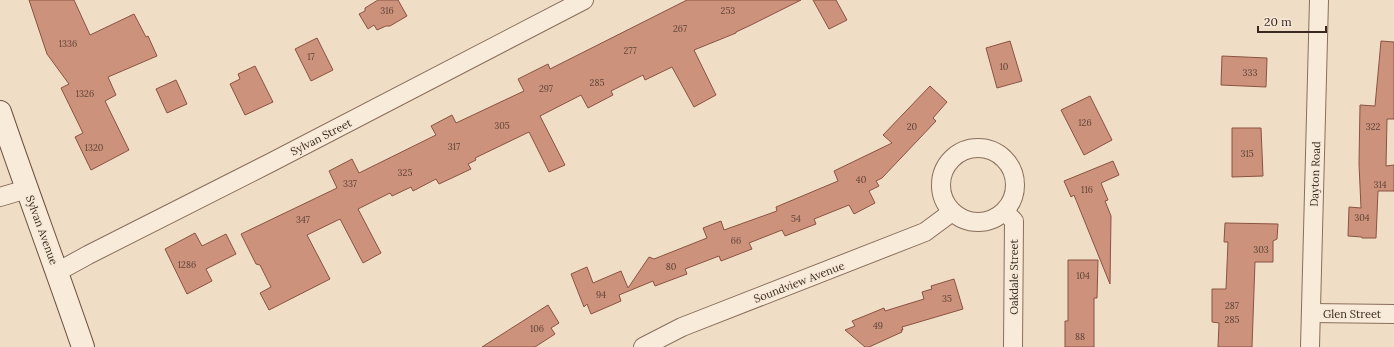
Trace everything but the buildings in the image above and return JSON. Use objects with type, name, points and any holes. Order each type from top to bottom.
[{"type":"street","name":"Sylvan Street","points":[[58,272],[88,255],[584,0]]},
{"type":"street","name":"Dayton Road","points":[[1310,347],[1319,0]]},
{"type":"street","name":"Sylvan Avenue","points":[[0,112],[58,272],[83,347]]},
{"type":"street","points":[[974,148],[986,149],[997,153],[1006,160],[1012,169],[1015,180],[1015,191],[1005,212],[996,219],[984,222],[973,222],[962,219],[952,212],[944,202],[940,180],[944,168],[952,158],[962,151],[974,148]]},
{"type":"street","points":[[0,197],[27,190]]},
{"type":"street","name":"Soundview Avenue","points":[[643,347],[682,327],[925,232],[952,212]]},
{"type":"street","name":"Oakdale Street","points":[[1005,212],[1014,222],[1013,347]]},
{"type":"street","name":"Glen Street","points":[[1311,313],[1394,314]]}]
